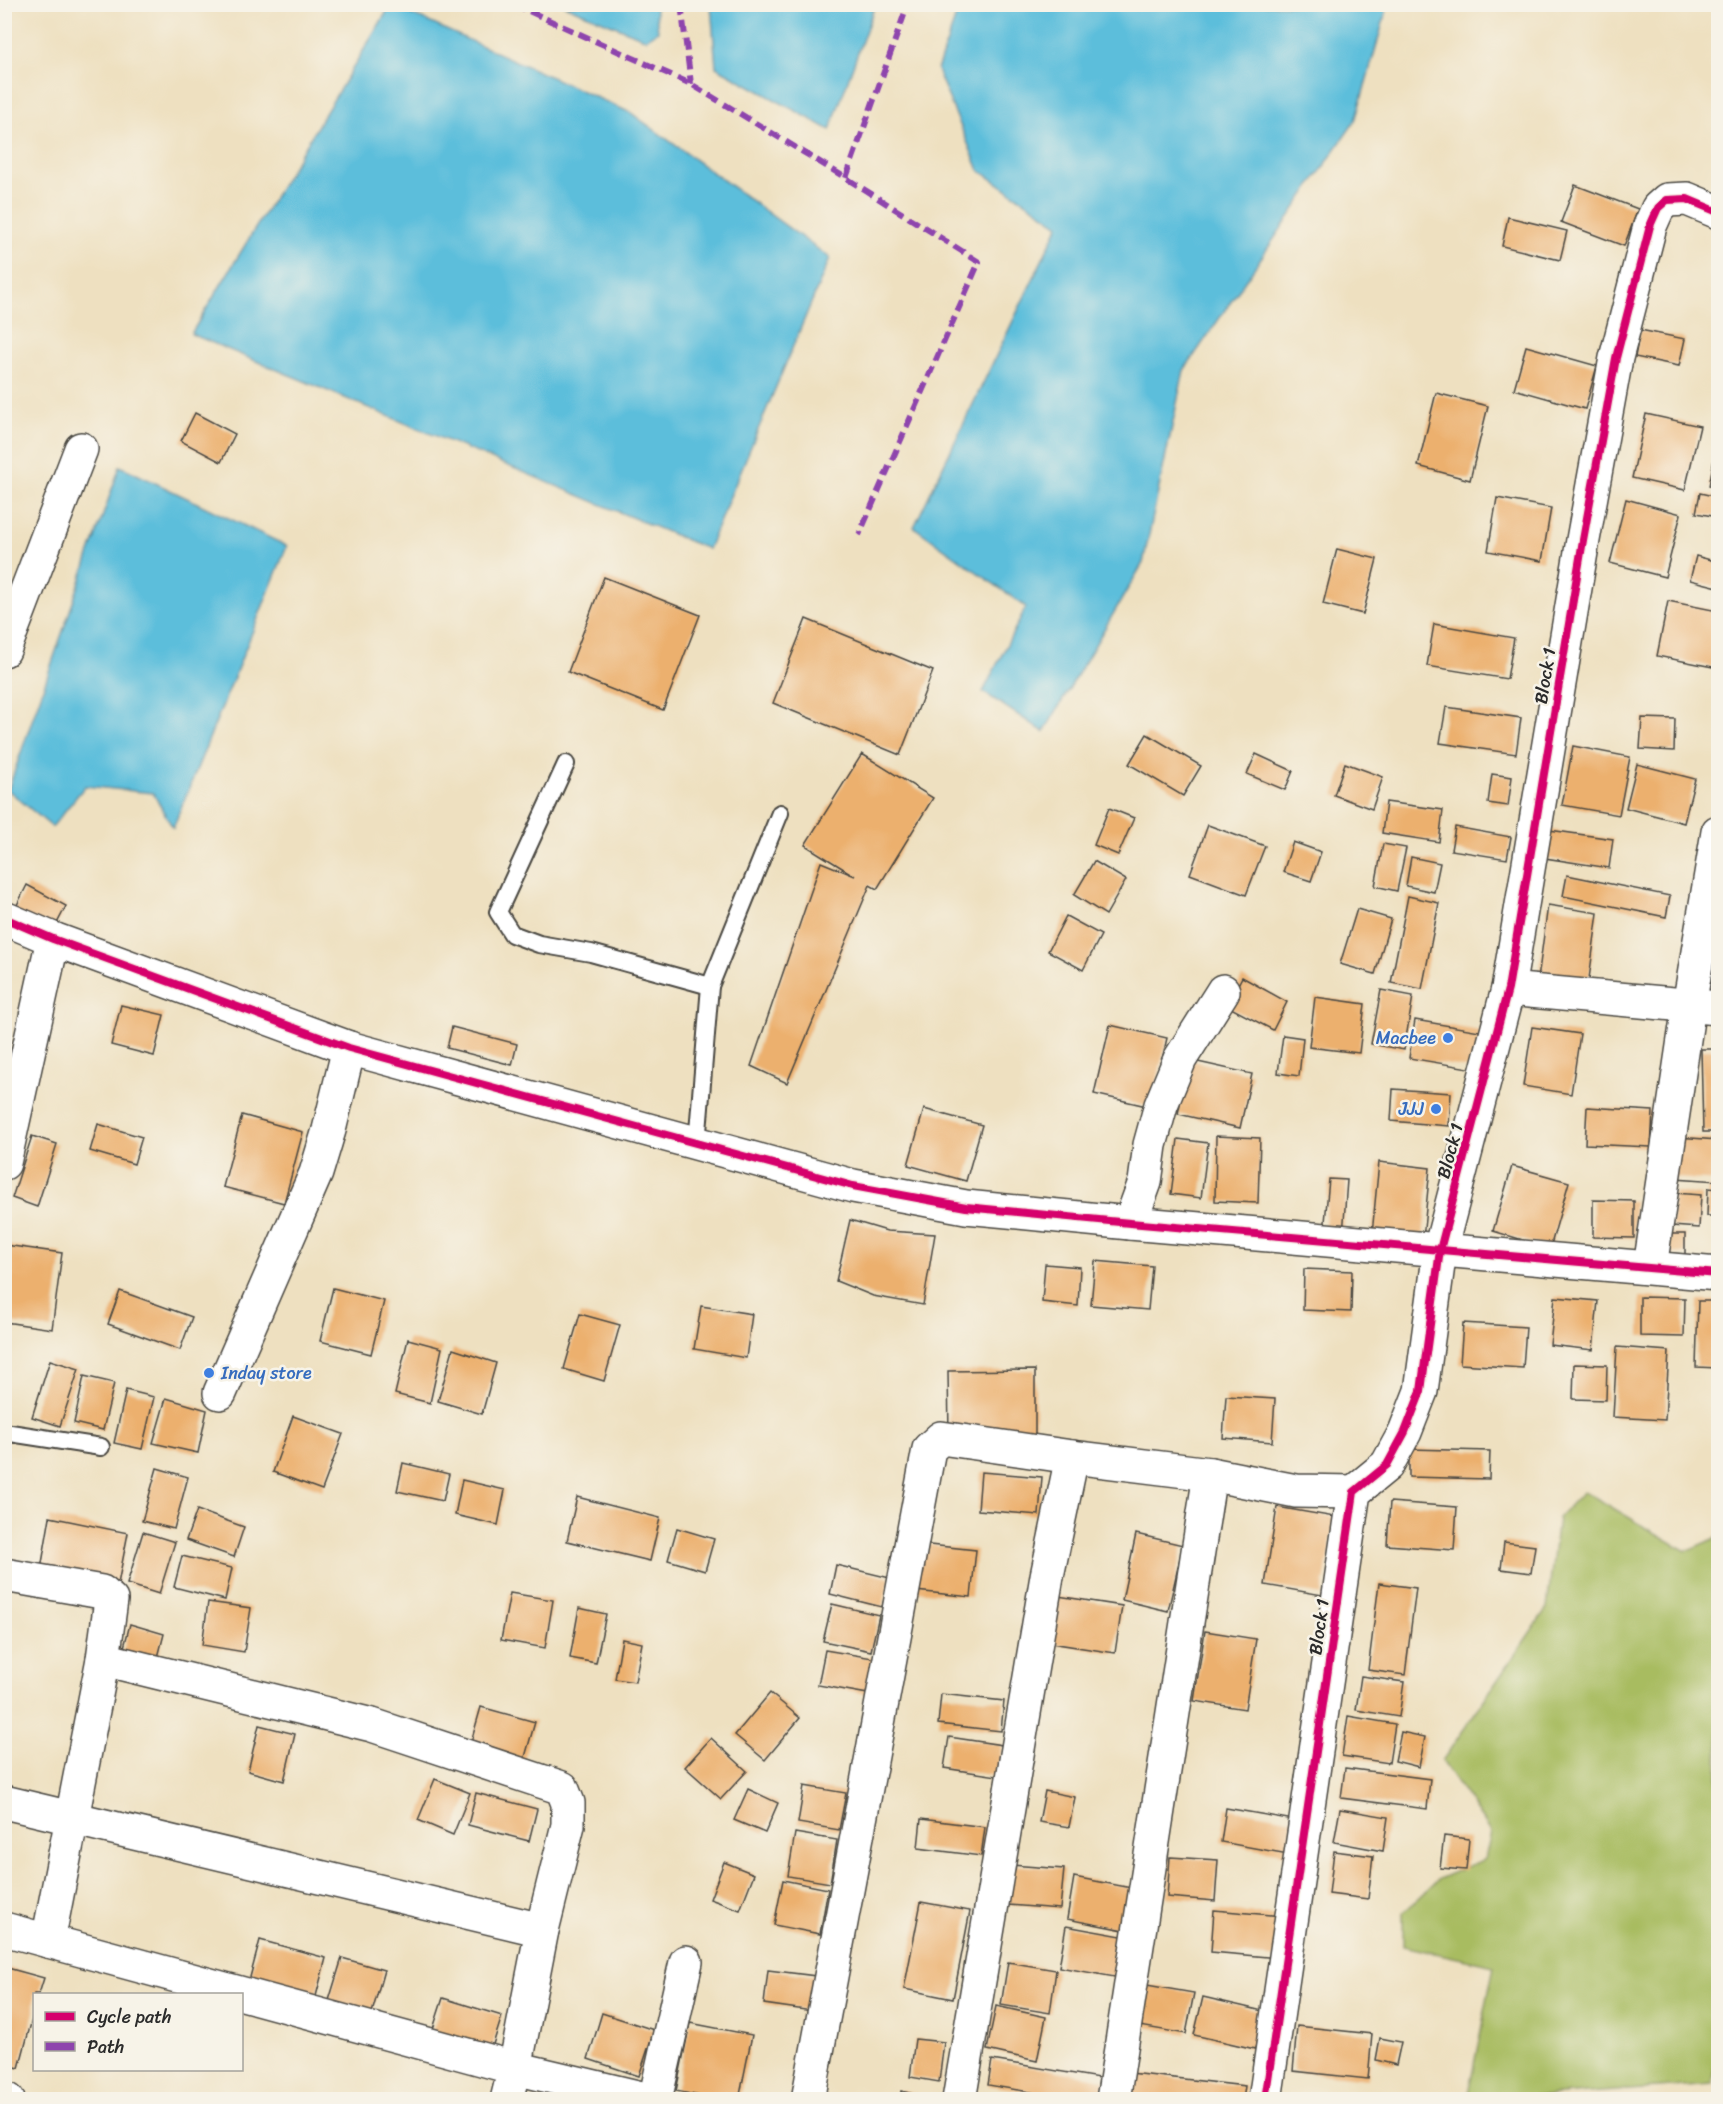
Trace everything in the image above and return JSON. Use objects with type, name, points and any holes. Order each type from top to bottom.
[{"type":"street","name":"Block 1","points":[[1265,2100],[1354,1492],[1387,1465],[1405,1432],[1421,1391],[1440,1250],[1508,989],[1581,551],[1616,358],[1650,226],[1658,208],[1667,200],[1687,200],[1719,212]]},
{"type":"street","points":[[4,650],[81,449]]},
{"type":"street","points":[[1650,1267],[1704,1007],[1719,832]]},
{"type":"street","points":[[4,918],[53,939],[349,1048],[853,1186],[966,1207],[1719,1274]]},
{"type":"street","points":[[4,1163],[53,939]]},
{"type":"street","points":[[1508,989],[1606,996],[1704,1007]]},
{"type":"street","points":[[1130,1223],[1145,1182],[1150,1145],[1161,1105],[1180,1059],[1223,991]]},
{"type":"street","points":[[220,1393],[316,1173],[349,1048]]},
{"type":"street","points":[[808,2100],[929,1449],[941,1438],[1210,1474],[1296,1491],[1354,1492]]},
{"type":"street","points":[[959,2100],[1047,1576],[1072,1457]]},
{"type":"street","points":[[1113,2100],[1210,1474]]},
{"type":"street","points":[[4,1575],[102,1592],[111,1600],[103,1659],[48,1941]]},
{"type":"street","points":[[103,1659],[372,1725],[562,1788],[568,1803],[568,1825],[542,1929],[507,2100]]},
{"type":"street","points":[[4,1802],[542,1929]]},
{"type":"street","points":[[4,1929],[239,1993]]},
{"type":"street","points":[[655,2100],[686,1962]]},
{"type":"street","points":[[243,1994],[515,2068],[650,2100]]},
{"type":"lane","points":[[566,764],[498,912],[512,934],[539,944],[591,953],[710,986]]},
{"type":"lane","points":[[697,1144],[710,986],[780,813]]},
{"type":"lane","points":[[4,1432],[101,1448]]},
{"type":"green space","points":[[1584,1491],[1686,1551],[1718,1537],[1718,2038],[1713,2084],[1504,2099],[1467,2099],[1494,1966],[1403,1946],[1403,1913],[1439,1879],[1485,1859],[1491,1832],[1442,1761],[1547,1608],[1558,1518]]},
{"type":"water","points":[[391,5],[631,113],[830,258],[708,549],[191,334]]},
{"type":"water","points":[[564,5],[655,5],[658,31],[646,39]]},
{"type":"water","points":[[711,5],[875,5],[830,130],[716,67]]},
{"type":"water","points":[[960,5],[1388,5],[1355,121],[1184,370],[1143,563],[1044,732],[983,692],[1026,607],[914,527],[1059,225],[979,170],[937,70]]},
{"type":"water","points":[[120,466],[287,546],[173,828],[153,793],[85,786],[52,827],[8,790]]},
{"type":"building","points":[[1575,185],[1638,209],[1624,246],[1561,222]]},
{"type":"building","points":[[1508,217],[1567,231],[1560,260],[1502,246]]},
{"type":"building","points":[[1640,330],[1685,339],[1679,366],[1635,357]]},
{"type":"building","points":[[1526,346],[1597,366],[1585,409],[1514,389]]},
{"type":"building","points":[[1436,393],[1488,406],[1470,480],[1418,466]]},
{"type":"building","points":[[1718,407],[1718,432],[1713,431]]},
{"type":"building","points":[[195,413],[235,434],[221,462],[181,441]]},
{"type":"building","points":[[1646,414],[1700,426],[1685,490],[1632,478]]},
{"type":"building","points":[[1716,448],[1718,449],[1718,488],[1709,486]]},
{"type":"building","points":[[1700,493],[1718,497],[1718,517],[1696,513]]},
{"type":"building","points":[[1497,498],[1551,508],[1542,561],[1488,551]]},
{"type":"building","points":[[1626,499],[1681,514],[1665,577],[1610,563]]},
{"type":"building","points":[[1337,549],[1377,559],[1363,614],[1323,604]]},
{"type":"building","points":[[1696,556],[1718,562],[1718,587],[1690,580]]},
{"type":"building","points":[[604,577],[700,615],[663,710],[568,672]]},
{"type":"building","points":[[1668,601],[1718,611],[1718,668],[1657,656]]},
{"type":"building","points":[[806,619],[933,671],[900,755],[773,703]]},
{"type":"building","points":[[1434,624],[1514,638],[1507,679],[1427,666]]},
{"type":"building","points":[[1446,707],[1521,718],[1516,754],[1440,743]]},
{"type":"building","points":[[1642,718],[1675,719],[1674,751],[1640,749]]},
{"type":"building","points":[[1147,734],[1201,766],[1183,796],[1129,764]]},
{"type":"building","points":[[1573,746],[1630,757],[1619,815],[1562,805]]},
{"type":"building","points":[[862,754],[933,798],[877,889],[870,885],[787,1083],[751,1066],[821,862],[855,876],[805,845]]},
{"type":"building","points":[[1256,754],[1293,771],[1285,790],[1247,774]]},
{"type":"building","points":[[1345,763],[1383,777],[1372,809],[1334,795]]},
{"type":"building","points":[[1637,764],[1695,779],[1684,823],[1626,808]]},
{"type":"building","points":[[1492,774],[1512,777],[1508,806],[1488,803]]},
{"type":"building","points":[[1386,802],[1443,810],[1439,842],[1382,833]]},
{"type":"building","points":[[1109,808],[1134,818],[1118,855],[1094,845]]},
{"type":"building","points":[[1208,825],[1265,846],[1246,895],[1190,874]]},
{"type":"building","points":[[1455,827],[1511,837],[1507,859],[1451,850]]},
{"type":"building","points":[[1549,830],[1613,839],[1609,868],[1545,858]]},
{"type":"building","points":[[1293,842],[1321,852],[1311,881],[1283,872]]},
{"type":"building","points":[[1383,844],[1406,848],[1397,891],[1375,886]]},
{"type":"building","points":[[1411,857],[1440,863],[1434,892],[1406,886]]},
{"type":"building","points":[[1094,861],[1126,880],[1106,915],[1074,895]]},
{"type":"building","points":[[1567,875],[1670,896],[1666,917],[1563,896]]},
{"type":"building","points":[[27,885],[66,906],[52,933],[13,913]]},
{"type":"building","points":[[1408,896],[1439,903],[1422,989],[1391,983]]},
{"type":"building","points":[[1548,905],[1598,913],[1588,986],[1538,979]]},
{"type":"building","points":[[1357,909],[1391,919],[1375,974],[1340,964]]},
{"type":"building","points":[[1066,916],[1101,935],[1083,970],[1048,951]]},
{"type":"building","points":[[1242,977],[1287,1002],[1273,1030],[1227,1006]]},
{"type":"building","points":[[1381,990],[1413,996],[1404,1050],[1371,1044]]},
{"type":"building","points":[[1315,997],[1365,1004],[1359,1053],[1309,1047]]},
{"type":"building","points":[[121,1005],[164,1015],[154,1056],[111,1045]]},
{"type":"building","points":[[1415,1020],[1480,1031],[1474,1069],[1409,1058]]},
{"type":"building","points":[[1110,1025],[1167,1038],[1151,1107],[1094,1094]]},
{"type":"building","points":[[452,1027],[517,1044],[512,1065],[447,1048]]},
{"type":"building","points":[[1532,1027],[1580,1034],[1571,1094],[1523,1086]]},
{"type":"building","points":[[1283,1035],[1303,1038],[1299,1076],[1278,1073]]},
{"type":"building","points":[[1701,1049],[1718,1049],[1718,1132],[1703,1132]]},
{"type":"building","points":[[1189,1060],[1252,1074],[1240,1128],[1178,1114]]},
{"type":"building","points":[[1393,1089],[1451,1093],[1449,1126],[1391,1121]]},
{"type":"building","points":[[1587,1107],[1653,1111],[1651,1147],[1585,1144]]},
{"type":"building","points":[[924,1109],[982,1125],[966,1181],[908,1165]]},
{"type":"building","points":[[242,1115],[303,1132],[284,1203],[223,1187]]},
{"type":"building","points":[[98,1124],[142,1137],[134,1164],[90,1151]]},
{"type":"building","points":[[32,1136],[57,1144],[37,1207],[12,1198]]},
{"type":"building","points":[[1216,1136],[1260,1138],[1258,1203],[1215,1201]]},
{"type":"building","points":[[1677,1137],[1718,1140],[1718,1181],[1675,1178]]},
{"type":"building","points":[[1178,1139],[1208,1143],[1201,1198],[1171,1194]]},
{"type":"building","points":[[1379,1162],[1430,1168],[1423,1239],[1372,1234]]},
{"type":"building","points":[[1512,1166],[1569,1182],[1550,1248],[1493,1231]]},
{"type":"building","points":[[1329,1179],[1347,1180],[1343,1235],[1324,1233]]},
{"type":"building","points":[[1708,1188],[1718,1189],[1718,1216],[1707,1216]]},
{"type":"building","points":[[1674,1193],[1701,1195],[1699,1228],[1672,1226]]},
{"type":"building","points":[[1593,1200],[1634,1201],[1634,1238],[1593,1237]]},
{"type":"building","points":[[850,1220],[887,1231],[935,1234],[923,1305],[873,1296],[836,1281]]},
{"type":"building","points":[[1668,1234],[1685,1234],[1685,1254],[1667,1253]]},
{"type":"building","points":[[5,1245],[62,1253],[52,1329],[5,1322]]},
{"type":"building","points":[[1095,1261],[1152,1266],[1148,1310],[1091,1305]]},
{"type":"building","points":[[1045,1264],[1080,1267],[1078,1306],[1042,1302]]},
{"type":"building","points":[[1304,1269],[1352,1271],[1351,1312],[1303,1310]]},
{"type":"building","points":[[333,1288],[384,1301],[371,1354],[320,1341]]},
{"type":"building","points":[[120,1291],[192,1317],[180,1350],[108,1324]]},
{"type":"building","points":[[1555,1297],[1598,1301],[1593,1350],[1550,1345]]},
{"type":"building","points":[[1640,1297],[1685,1298],[1684,1337],[1640,1336]]},
{"type":"building","points":[[1698,1301],[1718,1301],[1718,1368],[1696,1367]]},
{"type":"building","points":[[701,1306],[752,1314],[746,1358],[694,1349]]},
{"type":"building","points":[[580,1314],[620,1325],[604,1381],[564,1369]]},
{"type":"building","points":[[1463,1323],[1526,1327],[1523,1368],[1460,1364]]},
{"type":"building","points":[[408,1339],[442,1348],[430,1403],[395,1394]]},
{"type":"building","points":[[1617,1347],[1669,1351],[1665,1420],[1613,1417]]},
{"type":"building","points":[[453,1349],[496,1363],[482,1414],[438,1401]]},
{"type":"building","points":[[50,1360],[79,1369],[60,1426],[32,1417]]},
{"type":"building","points":[[1574,1364],[1607,1365],[1606,1400],[1573,1399]]},
{"type":"building","points":[[1035,1370],[1035,1439],[949,1435],[948,1371]]},
{"type":"building","points":[[84,1376],[114,1383],[103,1430],[74,1423]]},
{"type":"building","points":[[126,1390],[154,1397],[142,1449],[114,1443]]},
{"type":"building","points":[[1226,1396],[1275,1399],[1272,1442],[1223,1438]]},
{"type":"building","points":[[166,1398],[207,1410],[198,1453],[153,1443]]},
{"type":"building","points":[[293,1416],[343,1434],[322,1490],[273,1472]]},
{"type":"building","points":[[1409,1449],[1490,1451],[1489,1479],[1409,1477]]},
{"type":"building","points":[[403,1463],[449,1474],[443,1501],[397,1491]]},
{"type":"building","points":[[157,1468],[188,1477],[174,1529],[142,1521]]},
{"type":"building","points":[[981,1472],[1042,1477],[1039,1515],[978,1510]]},
{"type":"building","points":[[462,1480],[505,1490],[498,1525],[455,1515]]},
{"type":"building","points":[[577,1497],[660,1518],[650,1561],[567,1541]]},
{"type":"building","points":[[1390,1502],[1457,1507],[1454,1550],[1387,1545]]},
{"type":"building","points":[[1277,1507],[1335,1517],[1322,1595],[1265,1585]]},
{"type":"building","points":[[197,1510],[244,1527],[234,1557],[186,1540]]},
{"type":"building","points":[[50,1517],[128,1533],[118,1584],[41,1569]]},
{"type":"building","points":[[677,1528],[714,1539],[705,1571],[668,1560]]},
{"type":"building","points":[[143,1532],[175,1542],[159,1594],[127,1584]]},
{"type":"building","points":[[1136,1534],[1183,1545],[1168,1611],[1122,1600]]},
{"type":"building","points":[[1504,1542],[1535,1546],[1531,1573],[1501,1569]]},
{"type":"building","points":[[920,1544],[976,1550],[971,1597],[916,1591]]},
{"type":"building","points":[[182,1556],[232,1568],[225,1600],[174,1587]]},
{"type":"building","points":[[836,1565],[890,1578],[882,1607],[830,1594]]},
{"type":"building","points":[[1379,1583],[1416,1588],[1405,1675],[1368,1670]]},
{"type":"building","points":[[510,1593],[553,1600],[545,1648],[501,1640]]},
{"type":"building","points":[[1058,1596],[1122,1606],[1115,1653],[1051,1643]]},
{"type":"building","points":[[208,1602],[251,1608],[244,1652],[202,1645]]},
{"type":"building","points":[[832,1604],[879,1615],[871,1651],[823,1641]]},
{"type":"building","points":[[579,1608],[606,1614],[596,1663],[570,1658]]},
{"type":"building","points":[[130,1624],[164,1634],[155,1669],[121,1659]]},
{"type":"building","points":[[1205,1631],[1256,1639],[1245,1709],[1194,1701]]},
{"type":"building","points":[[622,1639],[642,1643],[635,1682],[615,1679]]},
{"type":"building","points":[[825,1650],[873,1658],[868,1694],[818,1685]]},
{"type":"building","points":[[1361,1676],[1404,1682],[1399,1717],[1356,1710]]},
{"type":"building","points":[[770,1693],[800,1718],[765,1760],[735,1735]]},
{"type":"building","points":[[941,1694],[1004,1701],[1001,1731],[938,1724]]},
{"type":"building","points":[[481,1707],[535,1722],[521,1771],[467,1756]]},
{"type":"building","points":[[1348,1716],[1395,1724],[1389,1763],[1342,1756]]},
{"type":"building","points":[[259,1725],[295,1734],[284,1781],[248,1771]]},
{"type":"building","points":[[1401,1732],[1425,1737],[1419,1767],[1395,1761]]},
{"type":"building","points":[[949,1737],[1002,1745],[997,1776],[944,1768]]},
{"type":"building","points":[[711,1738],[747,1771],[721,1799],[685,1767]]},
{"type":"building","points":[[1345,1768],[1430,1779],[1427,1809],[1341,1798]]},
{"type":"building","points":[[435,1779],[470,1793],[453,1835],[418,1820]]},
{"type":"building","points":[[804,1786],[846,1793],[839,1830],[798,1823]]},
{"type":"building","points":[[748,1789],[778,1803],[765,1833],[734,1820]]},
{"type":"building","points":[[1045,1791],[1075,1797],[1069,1827],[1039,1822]]},
{"type":"building","points":[[476,1793],[537,1809],[529,1841],[468,1825]]},
{"type":"building","points":[[1226,1808],[1294,1820],[1288,1854],[1221,1842]]},
{"type":"building","points":[[1340,1809],[1388,1817],[1383,1851],[1334,1842]]},
{"type":"building","points":[[921,1819],[985,1827],[981,1856],[918,1848]]},
{"type":"building","points":[[795,1833],[837,1840],[830,1883],[788,1876]]},
{"type":"building","points":[[1444,1836],[1469,1839],[1466,1870],[1440,1868]]},
{"type":"building","points":[[1334,1851],[1373,1856],[1368,1899],[1329,1894]]},
{"type":"building","points":[[1170,1857],[1218,1860],[1215,1901],[1167,1897]]},
{"type":"building","points":[[724,1862],[754,1874],[740,1910],[710,1899]]},
{"type":"building","points":[[1011,1865],[1064,1869],[1060,1909],[1008,1905]]},
{"type":"building","points":[[1074,1877],[1132,1888],[1124,1930],[1067,1919]]},
{"type":"building","points":[[783,1880],[828,1889],[820,1934],[774,1925]]},
{"type":"building","points":[[921,1902],[970,1911],[953,1999],[904,1989]]},
{"type":"building","points":[[1214,1910],[1283,1916],[1280,1958],[1211,1952]]},
{"type":"building","points":[[1066,1926],[1127,1937],[1120,1978],[1059,1967]]},
{"type":"building","points":[[260,1940],[326,1958],[315,2000],[249,1981]]},
{"type":"building","points":[[342,1958],[384,1970],[370,2020],[327,2007]]},
{"type":"building","points":[[1008,1962],[1056,1970],[1050,2013],[1001,2005]]},
{"type":"building","points":[[4,1967],[44,1978],[39,1993],[33,1993],[33,2016],[19,2068],[4,2064]]},
{"type":"building","points":[[768,1970],[816,1976],[812,2011],[764,2004]]},
{"type":"building","points":[[1141,1984],[1194,1993],[1186,2034],[1134,2025]]},
{"type":"building","points":[[1203,1997],[1263,2011],[1255,2049],[1194,2035]]},
{"type":"building","points":[[443,1998],[502,2016],[490,2054],[431,2035]]},
{"type":"building","points":[[996,2006],[1046,2017],[1037,2061],[987,2050]]},
{"type":"building","points":[[602,2013],[654,2030],[639,2076],[588,2059]]},
{"type":"building","points":[[690,2023],[752,2035],[739,2100],[719,2100],[676,2091]]},
{"type":"building","points":[[1297,2026],[1372,2034],[1368,2079],[1293,2071]]},
{"type":"building","points":[[1380,2038],[1401,2042],[1396,2065],[1376,2060]]},
{"type":"building","points":[[915,2039],[944,2042],[939,2082],[910,2077]]},
{"type":"building","points":[[992,2060],[1105,2079],[1101,2100],[1077,2100],[988,2085]]},
{"type":"building","points":[[1130,2073],[1245,2086],[1243,2100],[1127,2100]]},
{"type":"building","points":[[901,2091],[934,2099],[900,2100]]},
{"type":"marked path","points":[[513,4],[691,84],[979,262],[859,535]]},
{"type":"marked path","points":[[681,4],[691,84]]},
{"type":"marked path","points":[[846,178],[908,4]]},
{"type":"cycle path","points":[[1265,2100],[1354,1492],[1387,1465],[1405,1432],[1421,1391],[1440,1250],[1508,989],[1583,540],[1616,358],[1650,226],[1658,208],[1667,200],[1687,199],[1718,212]]},
{"type":"cycle path","points":[[4,918],[53,939],[349,1048],[853,1186],[966,1207],[1718,1274]]},
{"type":"place","name":"Macbee","points":[[1448,1038]]},
{"type":"place","name":"JJJ","points":[[1436,1109]]},
{"type":"place","name":"Inday store","points":[[209,1373]]}]
